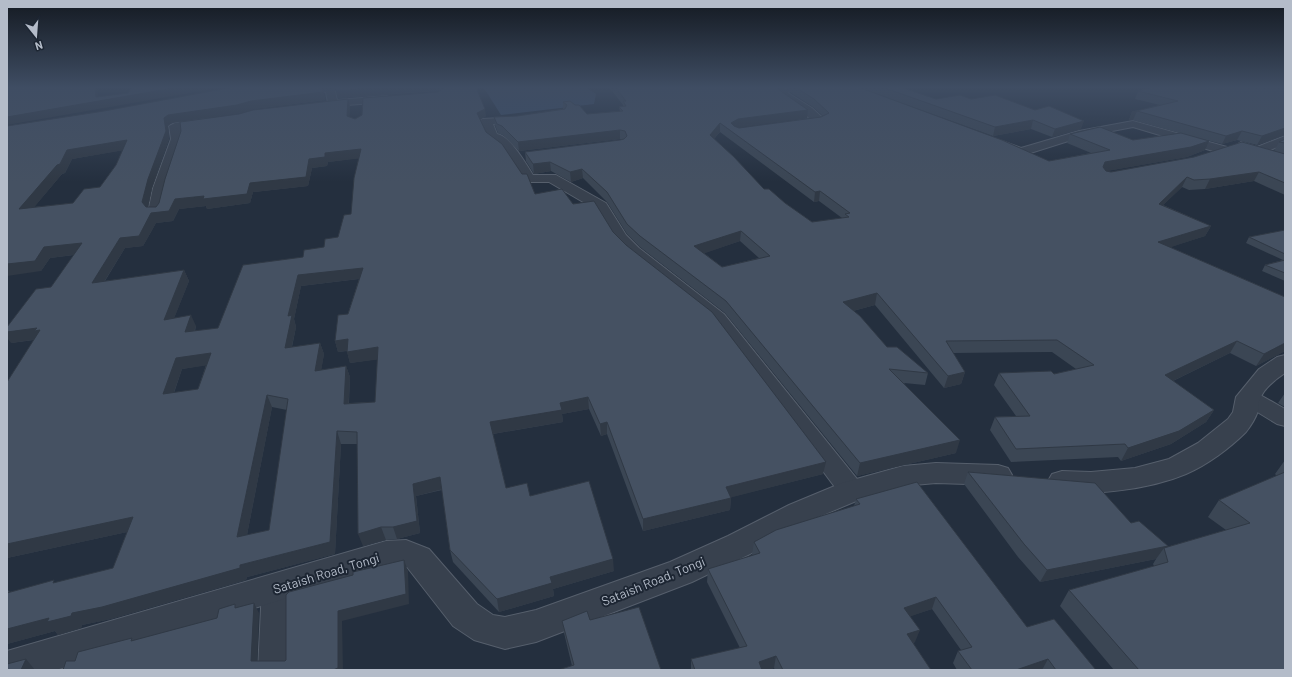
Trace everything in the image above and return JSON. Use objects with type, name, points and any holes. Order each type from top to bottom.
[{"type":"street","points":[[528,119],[486,121],[492,138],[498,138],[522,156],[529,179],[551,178],[601,206],[620,238],[633,251],[718,318],[852,491]]},
{"type":"street","points":[[789,126],[820,121],[817,119]]},
{"type":"street","points":[[154,212],[160,188],[177,139],[175,126],[214,120]]},
{"type":"street","points":[[992,141],[1021,152],[1079,134],[1133,124],[1223,150]]},
{"type":"street","points":[[1258,151],[1285,140]]},
{"type":"street","points":[[1203,156],[1237,145],[1278,157]]},
{"type":"street","name":"Sataish Road, Tongi","points":[[7,668],[71,659],[276,588],[386,554],[406,553],[418,558],[465,615],[486,629],[505,633],[536,626],[681,572],[799,514],[852,491],[902,476],[936,473],[975,473],[1091,483],[1135,478],[1177,467],[1207,450],[1237,425],[1245,412],[1248,397],[1267,374],[1285,362]]},
{"type":"street","points":[[1248,397],[1285,419]]},
{"type":"street","points":[[274,670],[276,588]]},
{"type":"building","points":[[55,119],[164,119],[166,131],[148,179],[142,202],[146,207],[156,207],[159,203],[165,179],[181,131],[180,122],[205,119],[480,119],[486,132],[502,144],[522,174],[527,174],[535,194],[562,189],[573,204],[594,201],[613,232],[626,245],[712,312],[826,462],[726,487],[731,498],[643,519],[607,422],[600,424],[588,397],[560,403],[562,410],[490,422],[506,488],[527,483],[530,496],[589,481],[613,559],[550,577],[552,583],[497,599],[450,550],[440,477],[413,484],[417,521],[393,527],[381,527],[358,534],[357,432],[337,431],[330,542],[240,565],[240,568],[102,607],[72,613],[71,616],[47,622],[49,618],[7,629],[7,593],[54,580],[53,583],[113,568],[133,517],[7,544],[7,382],[40,330],[34,331],[37,328],[7,332],[7,327],[36,289],[51,287],[82,243],[44,247],[35,261],[7,264],[7,126]],"holes":[[[127,140],[116,165],[100,187],[84,189],[73,203],[19,209],[57,165],[60,164],[67,150]],[[361,149],[354,178],[351,214],[344,215],[338,237],[325,239],[324,247],[304,250],[303,257],[243,265],[218,328],[185,332],[191,315],[164,320],[184,270],[92,283],[120,238],[139,236],[151,213],[169,211],[175,199],[204,196],[203,199],[247,194],[250,183],[306,177],[309,159],[325,157],[325,153]],[[363,268],[348,314],[338,315],[335,341],[348,339],[347,352],[378,347],[375,402],[344,404],[346,366],[315,371],[320,343],[285,348],[292,315],[288,316],[298,275]],[[211,353],[198,389],[163,394],[176,358]],[[267,395],[288,399],[269,530],[237,537]]]},
{"type":"building","points":[[495,119],[741,119],[731,123],[739,128],[809,119],[944,119],[1002,140],[1049,161],[1110,150],[1070,134],[1100,127],[1133,140],[1181,133],[1209,141],[1191,147],[1105,162],[1103,167],[1106,171],[1111,172],[1194,157],[1242,142],[1285,154],[1285,183],[1259,172],[1210,179],[1194,180],[1187,177],[1159,204],[1211,226],[1158,242],[1285,297],[1285,343],[1264,354],[1237,341],[1165,375],[1214,410],[1179,431],[1128,448],[1125,444],[1016,449],[995,417],[1030,416],[999,373],[1051,371],[1054,374],[1094,365],[1057,340],[946,341],[965,372],[948,376],[877,293],[843,302],[860,316],[887,347],[897,347],[928,373],[889,369],[960,440],[860,463],[726,301],[640,236],[627,224],[607,192],[582,169],[570,172],[550,162],[533,164],[525,152],[620,140],[627,136],[625,131],[620,130],[518,142],[502,126],[497,124]],"holes":[[[720,123],[815,192],[820,191],[850,213],[845,214],[849,217],[812,222],[785,203],[769,189],[764,189],[734,157],[710,135]],[[741,231],[770,256],[722,267],[694,246]]]},
{"type":"building","points":[[971,119],[1078,119],[1084,121],[1055,129],[1033,120],[995,127]]},
{"type":"building","points":[[1164,119],[1285,119],[1285,128],[1262,136],[1242,131],[1226,136]]},
{"type":"building","points":[[1285,139],[1285,143],[1279,142]]},
{"type":"building","points":[[1285,230],[1285,254],[1249,237]]},
{"type":"building","points":[[1285,260],[1285,273],[1265,265]]},
{"type":"building","points":[[968,472],[1095,483],[1131,523],[1139,521],[1168,546],[1047,570],[1024,544]]},
{"type":"building","points":[[1285,472],[1285,670],[1139,670],[1069,590],[1168,562],[1164,548],[1250,523],[1219,500]]},
{"type":"building","points":[[917,482],[1027,627],[1054,619],[1096,670],[1056,670],[1048,659],[1016,670],[972,670],[958,651],[972,647],[936,597],[904,608],[920,630],[907,634],[931,670],[783,670],[776,656],[759,662],[762,670],[695,670],[691,659],[747,646],[708,569],[760,553],[754,542],[776,530],[860,504],[856,499]]},
{"type":"building","points":[[404,560],[406,594],[338,611],[338,668],[333,670],[63,670],[66,661],[75,661],[78,652],[132,638],[131,641],[217,618],[219,609],[235,604],[235,608],[254,603],[251,661],[285,661],[286,595],[289,592],[353,575],[353,572]]},
{"type":"building","points":[[639,607],[661,670],[558,670],[574,665],[562,621],[587,611],[590,620]]},
{"type":"building","points":[[26,659],[21,670],[7,670],[7,664]]}]
